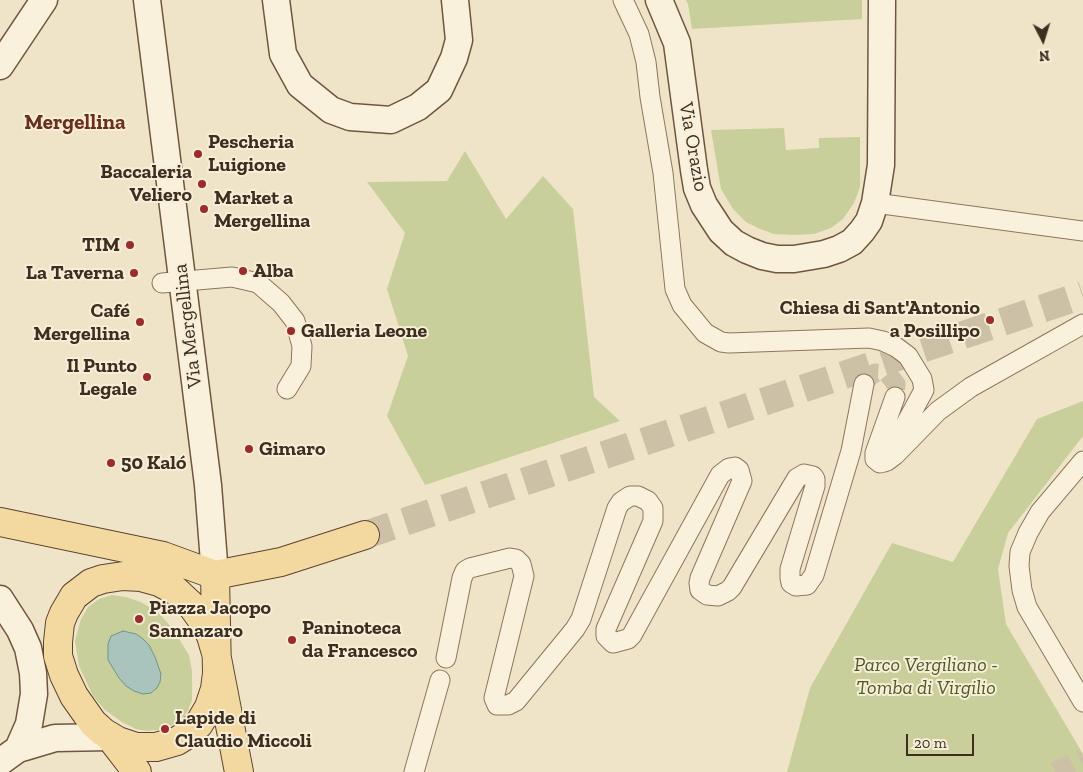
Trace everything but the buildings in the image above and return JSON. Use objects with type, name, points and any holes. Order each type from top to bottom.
[{"type":"main road","points":[[0,522],[163,556],[215,575],[281,562],[365,535]]},
{"type":"main road","points":[[133,550],[74,596],[64,613],[58,632],[58,656],[69,686],[80,706],[93,723],[110,737],[137,772]]},
{"type":"main road","points":[[133,550],[192,606],[209,630],[216,653],[239,772]]},
{"type":"main road","points":[[91,583],[113,577],[131,575],[151,579],[174,590]]},
{"type":"main road","name":"Via Mergellina","points":[[215,575],[216,653]]},
{"type":"main road","points":[[110,737],[136,747],[147,748],[177,741],[192,731],[205,715],[213,697],[216,680],[216,653]]},
{"type":"street","points":[[0,66],[44,0]]},
{"type":"street","name":"Via Mergellina","points":[[147,0],[172,282],[208,485],[215,575]]},
{"type":"street","points":[[276,0],[283,54],[300,85],[331,110],[350,117],[391,120],[418,107],[439,90],[454,58],[459,40],[455,0]]},
{"type":"street","points":[[623,0],[639,34],[646,62],[663,173],[677,297],[705,333],[721,342],[868,338],[883,341],[896,347],[908,356],[924,386],[922,394],[884,462]]},
{"type":"street","name":"Via Orazio","points":[[659,0],[677,43],[697,188],[710,217],[734,243],[747,250],[777,259],[794,259],[824,254],[839,249],[852,242],[868,221],[875,203],[881,165],[882,0]]},
{"type":"street","points":[[875,203],[1083,232]]},
{"type":"street","points":[[172,282],[232,277],[258,283],[281,303],[295,321],[302,346],[300,366],[287,389]]},
{"type":"street","points":[[895,397],[874,455],[878,462],[884,462],[895,455],[938,411],[971,386],[1083,324]]},
{"type":"street","points":[[446,658],[465,571],[510,558],[516,559],[522,564],[524,576],[494,698],[497,705],[508,705],[516,701],[581,619],[617,508],[621,502],[630,496],[638,496],[648,501],[652,508],[653,521],[606,629],[606,636],[613,643],[628,639],[632,635],[720,475],[729,468],[735,467],[739,470],[742,481],[700,578],[700,590],[707,595],[714,596],[722,595],[728,591],[797,478],[804,474],[813,476],[815,486],[790,569],[790,583],[796,586],[807,585],[814,575],[851,451],[864,384]]},
{"type":"street","points":[[1083,461],[1040,512],[1020,552],[1019,566],[1022,590],[1028,607],[1083,702]]},
{"type":"street","points":[[0,599],[20,630],[28,648],[33,673],[34,694],[29,724],[9,755]]},
{"type":"street","points":[[414,772],[440,680]]},
{"type":"street","points":[[9,755],[40,741],[63,737],[110,737]]},
{"type":"green space","points":[[686,0],[862,0],[862,19],[692,29]]},
{"type":"green space","points":[[784,128],[786,150],[819,148],[819,138],[860,137],[860,187],[854,203],[843,219],[831,228],[814,234],[774,234],[746,222],[733,209],[721,189],[711,130]]},
{"type":"green space","points":[[465,151],[506,219],[543,176],[573,209],[594,397],[620,421],[425,485],[387,416],[408,356],[387,289],[405,233],[367,182],[447,181]]},
{"type":"green space","name":"Parco Vergiliano - Tomba di Virgilio","points":[[1083,401],[1083,436],[1008,533],[998,569],[1006,624],[1083,754],[1083,772],[787,772],[810,688],[892,543],[953,562],[1037,419]]},
{"type":"green space","points":[[112,595],[141,602],[159,613],[173,629],[189,655],[192,671],[192,700],[188,711],[181,720],[165,729],[147,731],[136,729],[105,710],[93,696],[79,666],[75,641],[81,619],[88,607],[99,599]],"holes":[[[123,631],[136,634],[149,645],[155,657],[157,688],[151,693],[143,693],[119,678],[108,660]]]},
{"type":"water","points":[[123,631],[136,634],[142,638],[149,645],[155,657],[161,674],[157,688],[151,693],[143,694],[126,686],[108,660],[108,644],[111,636]]},
{"type":"tunnel","points":[[365,535],[1083,295]]},
{"type":"tunnel","points":[[864,384],[875,373],[888,374],[896,384],[895,397]]},
{"type":"tunnel","points":[[1055,772],[1083,758]]},
{"type":"place","name":"Pescheria Luigione","points":[[198,154]]},
{"type":"place","name":"Baccaleria Veliero","points":[[202,184]]},
{"type":"place","name":"Market a Mergellina","points":[[204,209]]},
{"type":"place","name":"TIM","points":[[130,245]]},
{"type":"place","name":"Alba","points":[[243,271]]},
{"type":"place","name":"La Taverna","points":[[134,273]]},
{"type":"place","name":"Chiesa di Sant'Antonio a Posillipo","points":[[990,320]]},
{"type":"place","name":"Café Mergellina","points":[[140,322]]},
{"type":"place","name":"Galleria Leone","points":[[291,331]]},
{"type":"place","name":"Il Punto Legale","points":[[147,377]]},
{"type":"place","name":"Gimaro","points":[[249,449]]},
{"type":"place","name":"50 Kaló","points":[[111,463]]},
{"type":"place","name":"Piazza Jacopo Sannazaro","points":[[139,619]]},
{"type":"place","name":"Paninoteca da Francesco","points":[[292,640]]},
{"type":"place","name":"Lapide di Claudio Miccoli","points":[[165,729]]},
{"type":"district","name":"Mergellina","points":[[75,123]]}]
